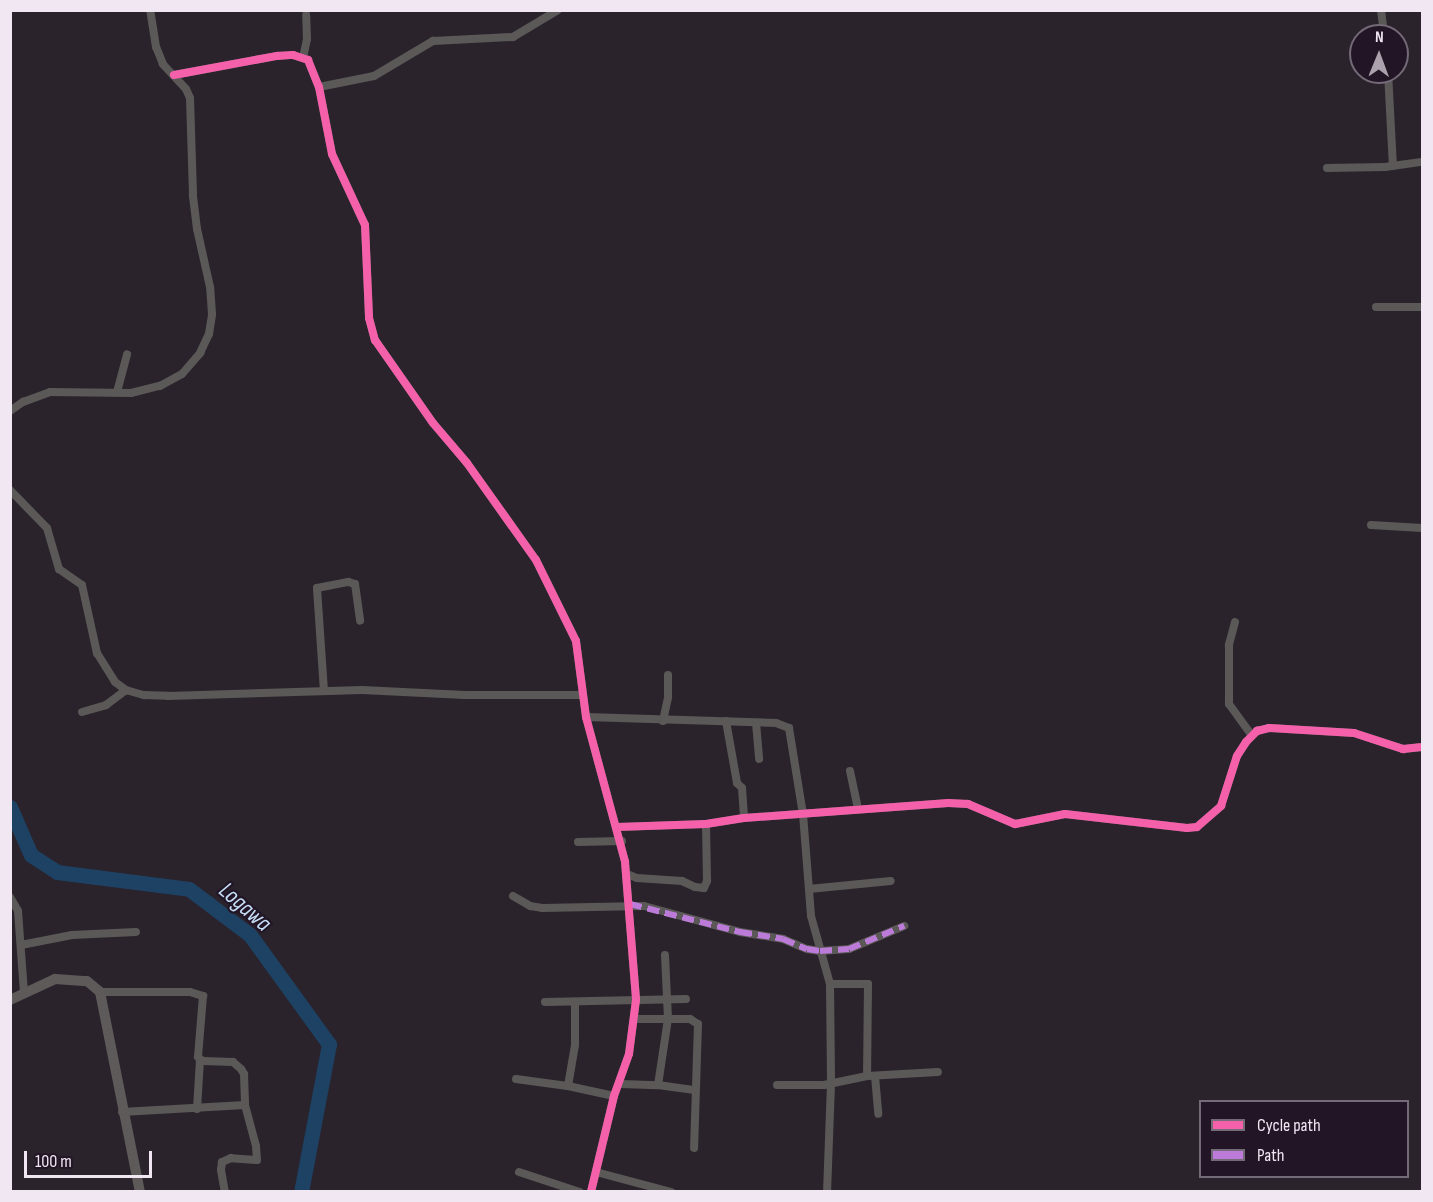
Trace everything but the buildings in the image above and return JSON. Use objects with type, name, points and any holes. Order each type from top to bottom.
[{"type":"main road","points":[[10,1000],[46,981],[66,978],[87,981],[100,992],[122,1112],[140,1191]]},
{"type":"street","points":[[10,411],[23,402],[50,392],[131,393],[160,386],[182,374],[200,353],[209,334],[212,314],[210,287],[197,229],[193,194],[191,107],[186,89],[163,64],[156,47],[150,10]]},
{"type":"street","points":[[319,87],[374,76],[433,41],[513,37],[558,10]]},
{"type":"street","points":[[303,58],[306,15]]},
{"type":"street","points":[[174,75],[277,56],[293,55],[308,60],[319,87],[332,154],[365,225],[369,318],[375,340],[433,423],[467,463],[536,560],[576,641],[585,717],[611,816],[622,841],[630,904],[636,1000],[629,1054],[614,1096],[591,1191]]},
{"type":"street","points":[[1389,84],[1393,166]]},
{"type":"street","points":[[1328,168],[1393,166],[1422,162]]},
{"type":"street","points":[[1376,307],[1422,307]]},
{"type":"street","points":[[117,392],[127,354]]},
{"type":"street","points":[[10,490],[47,528],[59,569],[82,585],[97,654],[115,682],[126,690],[144,695],[168,696],[362,690],[465,695],[582,695]]},
{"type":"street","points":[[1371,525],[1422,528]]},
{"type":"street","points":[[324,691],[317,588],[348,582],[355,584],[360,621]]},
{"type":"street","points":[[1235,622],[1229,645],[1230,704],[1252,736]]},
{"type":"street","points":[[663,721],[668,697],[668,675]]},
{"type":"street","points":[[82,711],[106,705],[126,690]]},
{"type":"street","points":[[585,717],[776,723],[789,728],[803,814],[808,889],[813,924],[830,984],[831,1084],[827,1191]]},
{"type":"street","points":[[726,722],[737,783],[742,789],[744,818]]},
{"type":"street","points":[[756,723],[759,759]]},
{"type":"street","points":[[617,827],[706,824],[744,818],[948,803],[968,804],[1015,824],[1065,814],[1174,828],[1197,827],[1221,806],[1237,756],[1257,731],[1269,728],[1353,733],[1403,749],[1422,747]]},
{"type":"street","points":[[850,771],[858,809]]},
{"type":"street","points":[[627,874],[637,878],[682,881],[694,887],[704,888],[707,881],[706,824]]},
{"type":"street","points":[[578,842],[622,841]]},
{"type":"street","points":[[808,889],[891,881]]},
{"type":"street","points":[[513,896],[530,906],[542,908],[630,904],[740,932],[783,939],[807,949],[820,951],[849,949],[904,926]]},
{"type":"street","points":[[10,897],[18,908],[24,992]]},
{"type":"street","points":[[21,945],[80,934],[136,932]]},
{"type":"street","points":[[658,1084],[668,1018],[664,955]]},
{"type":"street","points":[[830,984],[868,984],[871,1076],[878,1114]]},
{"type":"street","points":[[100,992],[181,991],[201,994],[204,999],[197,1109]]},
{"type":"street","points":[[545,1002],[686,999]]},
{"type":"street","points":[[568,1086],[575,1045],[576,1002]]},
{"type":"street","points":[[634,1019],[690,1019],[699,1024],[694,1148]]},
{"type":"street","points":[[200,1059],[233,1062],[244,1074],[245,1105],[253,1126],[257,1160],[231,1158],[222,1162],[221,1170],[225,1191]]},
{"type":"street","points":[[777,1085],[831,1084],[871,1076],[938,1072]]},
{"type":"street","points":[[516,1079],[568,1086],[614,1096]]},
{"type":"street","points":[[620,1084],[658,1084],[695,1090]]},
{"type":"street","points":[[122,1112],[245,1105]]},
{"type":"street","points":[[519,1172],[580,1191]]},
{"type":"street","points":[[596,1172],[671,1191]]},
{"type":"waterway","name":"Logawa","points":[[10,807],[31,855],[57,872],[189,889],[250,935],[329,1044],[301,1192]]},
{"type":"marked path","points":[[630,904],[740,932],[783,939],[807,949],[820,951],[849,949],[904,926]]},
{"type":"cycle path","points":[[174,75],[277,56],[293,55],[308,60],[319,87],[332,154],[365,225],[369,318],[375,340],[433,423],[467,463],[536,560],[576,641],[586,717],[625,862],[636,1000],[629,1054],[614,1096],[591,1192]]},
{"type":"cycle path","points":[[617,827],[706,824],[744,818],[948,803],[968,804],[1015,824],[1065,814],[1187,828],[1197,827],[1221,806],[1237,756],[1257,731],[1269,728],[1354,733],[1403,749],[1422,747]]}]
